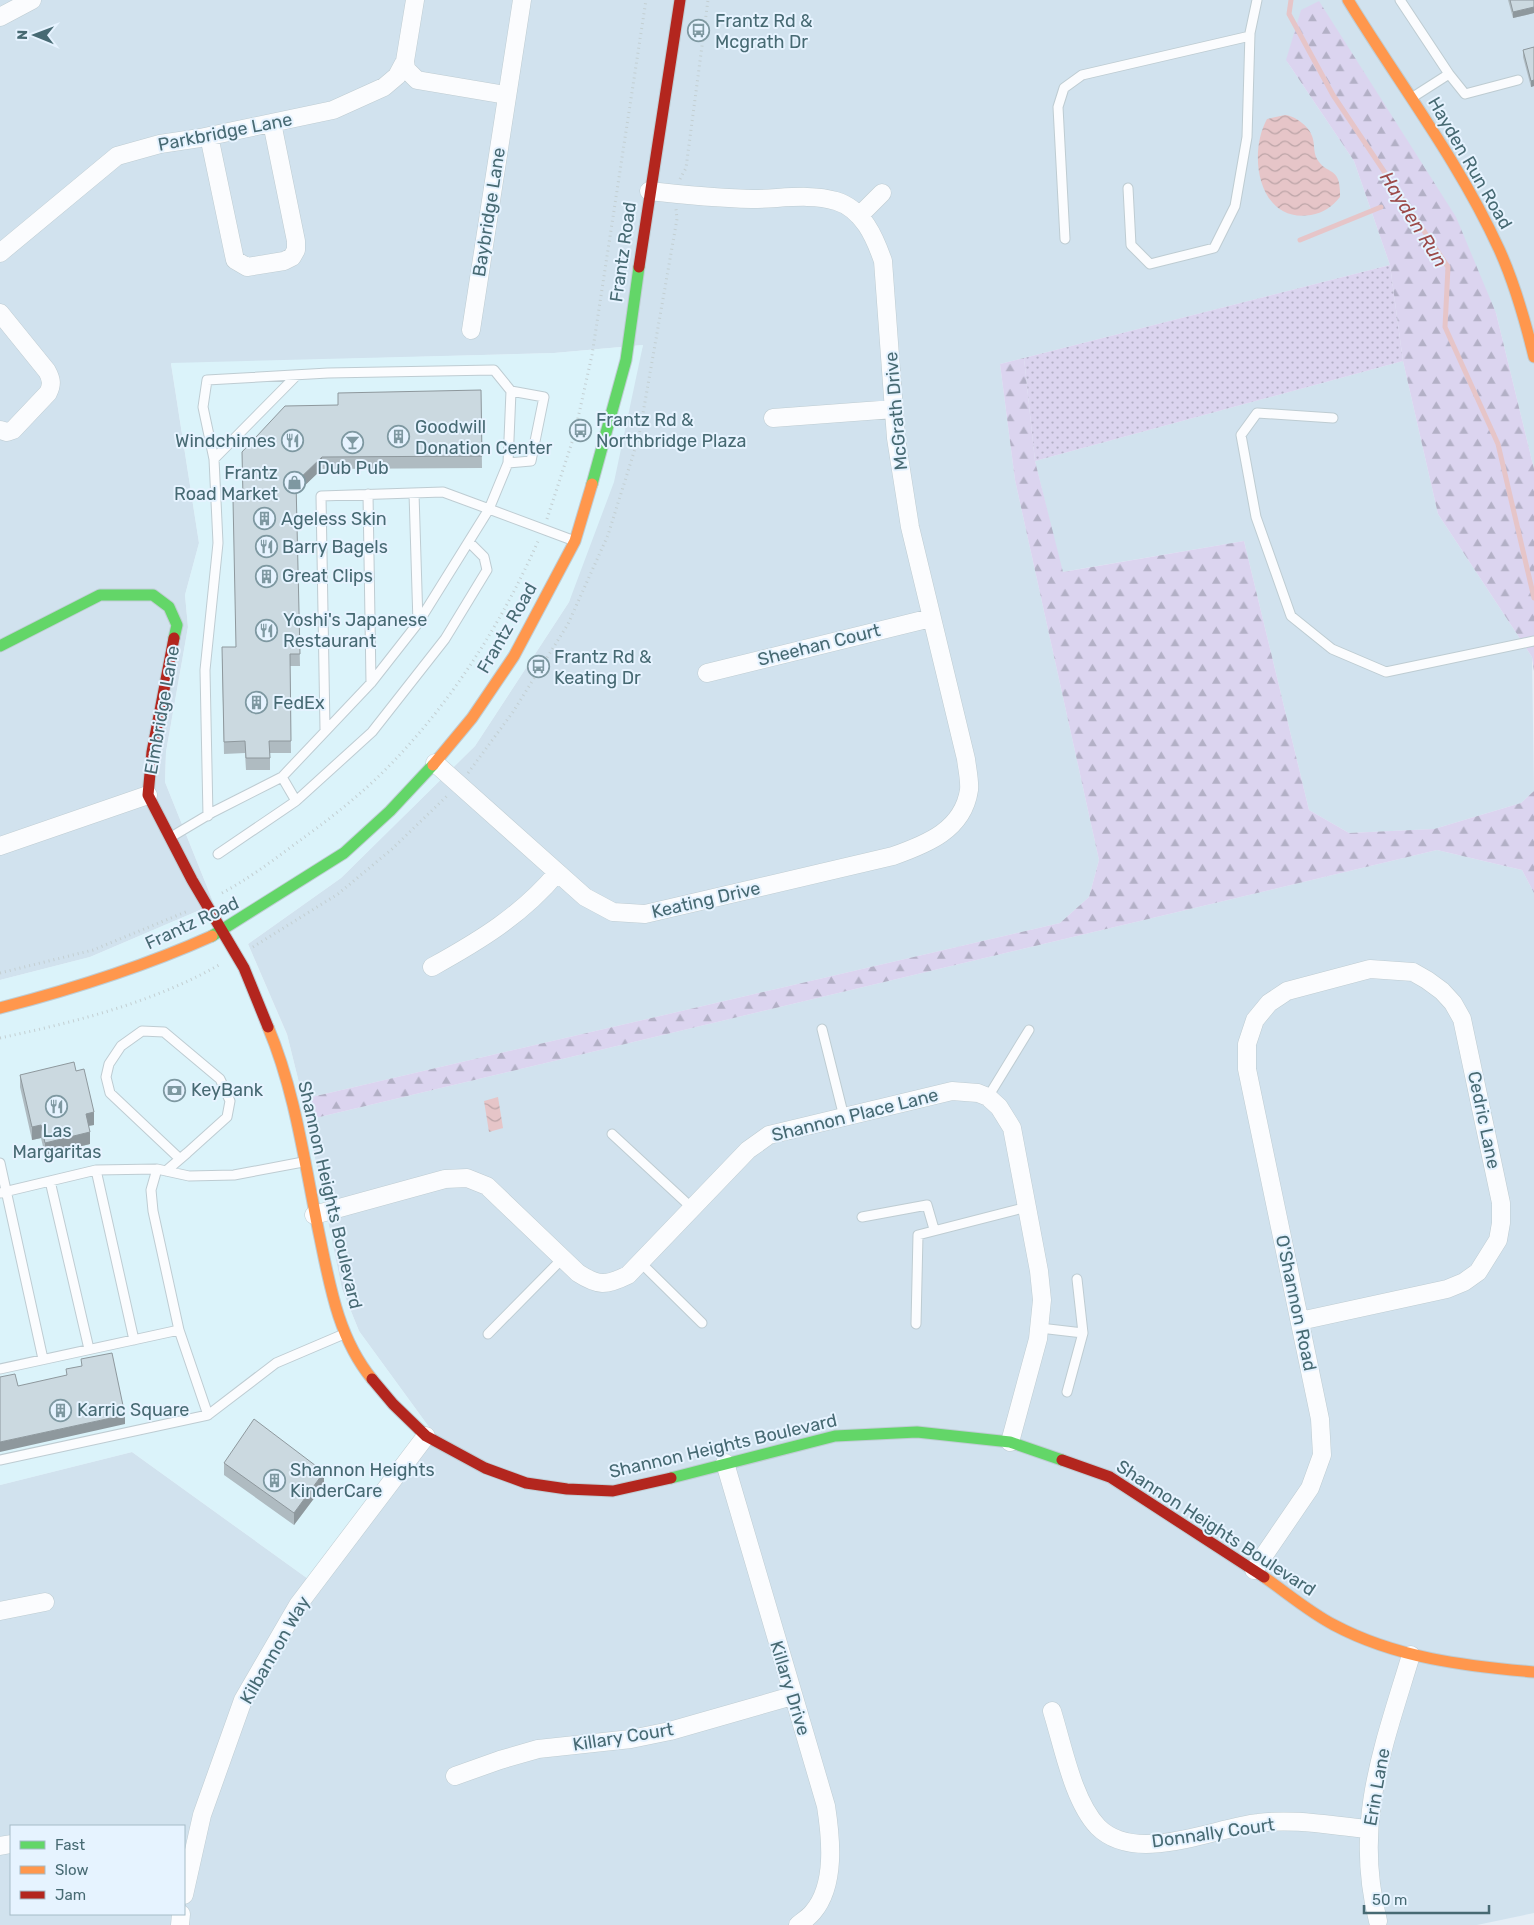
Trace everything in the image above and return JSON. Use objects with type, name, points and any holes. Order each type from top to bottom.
[{"type":"street","points":[[0,17],[32,0]]},
{"type":"street","name":"Parkbridge Lane","points":[[0,253],[118,156],[160,144],[209,136],[333,110],[384,87],[397,76],[405,62],[415,0]]},
{"type":"street","name":"Baybridge Lane","points":[[471,330],[522,0]]},
{"type":"street","name":"Frantz Road","points":[[0,1008],[72,989],[138,967],[222,932],[344,853],[390,811],[436,763],[472,718],[514,656],[575,541],[608,433],[626,360],[649,191],[680,0]]},
{"type":"street","name":"Hayden Run Road","points":[[1348,0],[1445,149],[1492,234],[1513,283],[1534,356]]},
{"type":"street","points":[[405,62],[406,69],[417,80],[506,95]]},
{"type":"street","points":[[209,136],[235,260],[247,267],[270,263],[292,257],[296,250],[272,123]]},
{"type":"street","name":"McGrath Drive","points":[[649,191],[728,198],[811,197],[837,201],[859,216],[875,237],[883,261],[894,410],[910,527],[966,759],[969,790],[958,820]]},
{"type":"street","points":[[859,216],[882,193]]},
{"type":"street","points":[[0,313],[51,378],[51,386],[48,393],[13,430],[7,432],[0,430]]},
{"type":"street","points":[[773,418],[894,410]]},
{"type":"street","name":"Elmbridge Lane","points":[[0,646],[100,595],[153,595],[169,607],[176,625],[152,752],[148,795],[222,932]]},
{"type":"street","name":"Sheehan Court","points":[[707,673],[931,618]]},
{"type":"street","name":"Keating Drive","points":[[436,763],[585,897],[612,912],[644,914],[893,856],[929,843],[958,820]]},
{"type":"street","name":"Elmbridge Lane","points":[[0,846],[148,795]]},
{"type":"street","points":[[432,967],[476,942],[514,917],[541,893],[557,873]]},
{"type":"street","name":"Shannon Heights Boulevard","points":[[222,932],[244,968],[278,1050],[305,1161],[314,1214],[332,1296],[345,1334],[365,1370],[393,1404],[426,1436],[445,1448],[484,1468],[526,1483],[567,1489],[613,1491],[645,1485],[835,1436],[917,1432],[1010,1442],[1110,1477],[1254,1570],[1333,1624],[1370,1641],[1411,1655],[1469,1666],[1534,1672]]},
{"type":"street","name":"Cedric Lane","points":[[1255,1020],[1269,1003],[1287,991],[1370,969],[1413,972],[1442,991],[1453,1003],[1462,1019],[1501,1203],[1498,1240],[1478,1272],[1464,1282],[1447,1289],[1300,1321]]},
{"type":"street","name":"O'Shannon Road","points":[[1254,1570],[1310,1488],[1322,1455],[1320,1419],[1247,1069],[1247,1044],[1255,1020]]},
{"type":"street","name":"Shannon Place Lane","points":[[314,1214],[445,1179],[467,1178],[487,1186],[578,1273],[594,1283],[612,1283],[628,1275],[748,1150],[769,1135],[952,1091],[978,1093],[988,1097]]},
{"type":"street","points":[[988,1097],[999,1107],[1012,1128],[1041,1290],[1040,1328],[1010,1442]]},
{"type":"street","name":"Kilbannon Way","points":[[185,1885],[187,1866],[202,1815],[243,1700],[298,1605],[426,1436]]},
{"type":"street","name":"Killary Drive","points":[[725,1463],[792,1696],[826,1806],[831,1834],[830,1863],[826,1884],[813,1913],[798,1925]]},
{"type":"street","points":[[0,1611],[45,1602]]},
{"type":"street","name":"Erin Lane","points":[[1378,1921],[1370,1888],[1367,1855],[1371,1798],[1386,1738],[1411,1655]]},
{"type":"street","name":"Killary Court","points":[[455,1776],[500,1760],[538,1750],[631,1739],[670,1731],[792,1696]]},
{"type":"street","name":"Donnally Court","points":[[1052,1711],[1081,1801],[1097,1826],[1108,1836],[1122,1842],[1152,1843],[1182,1840],[1259,1822],[1298,1822],[1368,1829]]},
{"type":"lane","points":[[1128,188],[1131,244],[1150,264],[1214,248],[1235,206],[1237,198],[1247,137],[1250,36],[1257,0]]},
{"type":"lane","points":[[1400,0],[1449,74],[1465,94],[1518,80]]},
{"type":"lane","points":[[1065,239],[1058,107],[1064,88],[1082,76],[1250,36]]},
{"type":"lane","points":[[1411,98],[1449,74]]},
{"type":"lane","points":[[170,838],[282,777],[325,729],[371,683],[418,623],[489,509],[508,463],[511,392],[494,370],[297,375],[207,380],[203,407],[214,459],[218,543],[205,670],[208,816]]},
{"type":"lane","points":[[214,459],[297,375]]},
{"type":"lane","points":[[508,463],[531,461],[544,397],[511,392]]},
{"type":"lane","points":[[1333,418],[1258,413],[1241,435],[1256,517],[1291,616],[1332,649],[1386,672],[1534,640]]},
{"type":"lane","points":[[325,729],[321,496],[443,492],[575,541]]},
{"type":"lane","points":[[414,493],[418,623]]},
{"type":"lane","points":[[368,494],[371,683]]},
{"type":"lane","points":[[218,854],[296,801],[372,732],[446,639],[487,570],[484,557],[469,542]]},
{"type":"lane","points":[[282,777],[296,801]]},
{"type":"lane","points":[[822,1029],[844,1117]]},
{"type":"lane","points":[[988,1097],[1029,1030]]},
{"type":"lane","points":[[180,1159],[110,1093],[106,1076],[109,1064],[122,1046],[142,1031],[164,1032],[220,1079],[230,1101],[227,1117],[180,1159],[162,1170],[151,1190],[179,1330],[208,1415]]},
{"type":"lane","points":[[612,1134],[692,1208]]},
{"type":"lane","points":[[3,1193],[96,1170],[162,1170],[189,1176],[234,1175],[305,1161]]},
{"type":"lane","points":[[0,1163],[3,1193],[44,1359]]},
{"type":"lane","points":[[96,1170],[134,1340]]},
{"type":"lane","points":[[50,1182],[89,1350]]},
{"type":"lane","points":[[862,1217],[927,1205],[934,1229]]},
{"type":"lane","points":[[916,1324],[918,1234],[1027,1207]]},
{"type":"lane","points":[[488,1334],[563,1258]]},
{"type":"lane","points":[[640,1262],[702,1323]]},
{"type":"lane","points":[[1067,1392],[1083,1332],[1077,1279]]},
{"type":"lane","points":[[1040,1328],[1083,1332]]},
{"type":"lane","points":[[0,1369],[179,1330]]},
{"type":"lane","points":[[0,1460],[208,1415],[276,1364],[345,1334]]},
{"type":"shaded area","points":[[0,0],[1534,0],[1534,469],[1496,313],[1286,60],[1354,161],[1390,265],[1000,364],[1015,480],[1099,860],[1089,897],[1060,923],[303,1099],[287,1034],[248,944],[341,878],[475,746],[569,602],[643,345],[554,353],[171,364],[199,543],[185,595],[188,627],[166,752],[165,782],[214,904],[90,957],[0,980]]},
{"type":"shaded area","points":[[643,345],[614,482],[569,602],[475,746],[341,878],[248,944],[287,1035],[303,1099],[342,1289],[359,1331],[429,1427],[311,1581],[132,1452],[0,1485],[0,980],[90,957],[214,904],[165,782],[166,752],[188,627],[185,595],[199,543],[171,363],[554,353]]},
{"type":"shaded area","points":[[1403,361],[1438,514],[1532,657],[1534,791],[1521,803],[1434,829],[1349,833],[1309,810],[1244,541],[1062,572],[1035,461]]},
{"type":"shaded area","points":[[1437,850],[1522,870],[1534,893],[1534,1913],[1477,1925],[0,1925],[0,1485],[132,1452],[311,1581],[429,1427],[359,1331],[342,1289],[307,1120]]},
{"type":"green space","points":[[1319,1],[1456,217],[1496,313],[1534,469],[1534,671],[1532,657],[1438,514],[1403,361],[1390,265],[1354,161],[1286,60],[1301,10]]},
{"type":"green space","points":[[1390,265],[1403,361],[1035,461],[1024,358]]},
{"type":"green space","points":[[1024,358],[1035,461],[1063,572],[1244,541],[1309,810],[1349,833],[1434,829],[1521,803],[1534,791],[1534,893],[1522,870],[1437,850],[307,1120],[303,1099],[1060,923],[1089,897],[1099,860],[1015,480],[1000,364]]},
{"type":"water","points":[[1285,115],[1297,119],[1305,125],[1313,139],[1317,159],[1325,168],[1336,175],[1338,180],[1340,197],[1330,207],[1319,213],[1293,215],[1279,209],[1269,198],[1262,184],[1258,168],[1258,150],[1261,134],[1267,119]]},
{"type":"water","points":[[498,1097],[503,1128],[489,1132],[484,1101]]},
{"type":"building","points":[[1510,0],[1534,0],[1534,7],[1513,12]]},
{"type":"building","points":[[1534,47],[1534,80],[1531,81],[1523,50]]},
{"type":"building","points":[[481,390],[482,456],[322,457],[296,482],[300,654],[290,654],[291,741],[269,741],[270,758],[246,758],[245,741],[224,742],[222,647],[236,647],[233,499],[243,498],[242,452],[285,406],[338,405],[338,393]]},
{"type":"building","name":"Las Margaritas","points":[[74,1062],[76,1071],[84,1069],[94,1112],[86,1114],[90,1132],[45,1143],[41,1125],[32,1127],[20,1075]]},
{"type":"building","name":"Karric Square","points":[[112,1353],[125,1415],[0,1442],[0,1377],[15,1374],[18,1386],[67,1375],[66,1369],[82,1366],[81,1359]]},
{"type":"building","name":"Shannon Heights KinderCare","points":[[254,1419],[324,1472],[294,1513],[224,1463]]},
{"type":"waterway","name":"Hayden Run","points":[[1291,0],[1289,14],[1333,95],[1448,267],[1445,327],[1498,444],[1534,598]]},
{"type":"waterway","points":[[1300,240],[1381,207]]},
{"type":"traffic: fast","points":[[592,484],[626,360],[639,267]]},
{"type":"traffic: fast","points":[[0,646],[100,595],[153,595],[169,607],[177,625],[174,638]]},
{"type":"traffic: fast","points":[[212,936],[344,853],[390,811],[433,765]]},
{"type":"traffic: fast","points":[[671,1478],[835,1436],[917,1432],[1010,1442],[1062,1460]]},
{"type":"traffic: slow","points":[[1348,0],[1447,153],[1483,216],[1510,275],[1534,357]]},
{"type":"traffic: slow","points":[[433,765],[472,718],[514,656],[575,541],[592,484]]},
{"type":"traffic: slow","points":[[0,1008],[108,977],[212,936]]},
{"type":"traffic: slow","points":[[268,1027],[278,1052],[293,1104],[337,1312],[351,1347],[372,1379]]},
{"type":"traffic: slow","points":[[1264,1577],[1325,1620],[1382,1645],[1431,1659],[1482,1667],[1534,1672]]},
{"type":"traffic: jam","points":[[639,267],[680,0]]},
{"type":"traffic: jam","points":[[174,638],[152,752],[148,795],[192,880],[244,968],[268,1027]]},
{"type":"traffic: jam","points":[[372,1379],[393,1404],[426,1436],[485,1468],[526,1483],[567,1489],[613,1491],[671,1478]]},
{"type":"traffic: jam","points":[[1062,1460],[1110,1477],[1264,1577]]},
{"type":"place","name":"Frantz Rd & Mcgrath Dr","points":[[699,31]]},
{"type":"place","name":"Frantz Rd & Northbridge Plaza","points":[[580,430]]},
{"type":"place","name":"Goodwill Donation Center","points":[[399,437]]},
{"type":"place","name":"Windchimes","points":[[292,441]]},
{"type":"place","name":"Dub Pub","points":[[353,443]]},
{"type":"place","name":"Frantz Road Market","points":[[294,483]]},
{"type":"place","name":"Ageless Skin","points":[[265,519]]},
{"type":"place","name":"Barry Bagels","points":[[266,547]]},
{"type":"place","name":"Great Clips","points":[[266,576]]},
{"type":"place","name":"Yoshi's Japanese Restaurant","points":[[267,630]]},
{"type":"place","name":"Frantz Rd & Keating Dr","points":[[538,667]]},
{"type":"place","name":"FedEx","points":[[257,703]]},
{"type":"place","name":"KeyBank","points":[[175,1090]]},
{"type":"place","name":"Las Margaritas","points":[[57,1106]]},
{"type":"place","name":"Karric Square","points":[[61,1410]]},
{"type":"place","name":"Shannon Heights KinderCare","points":[[274,1480]]}]
